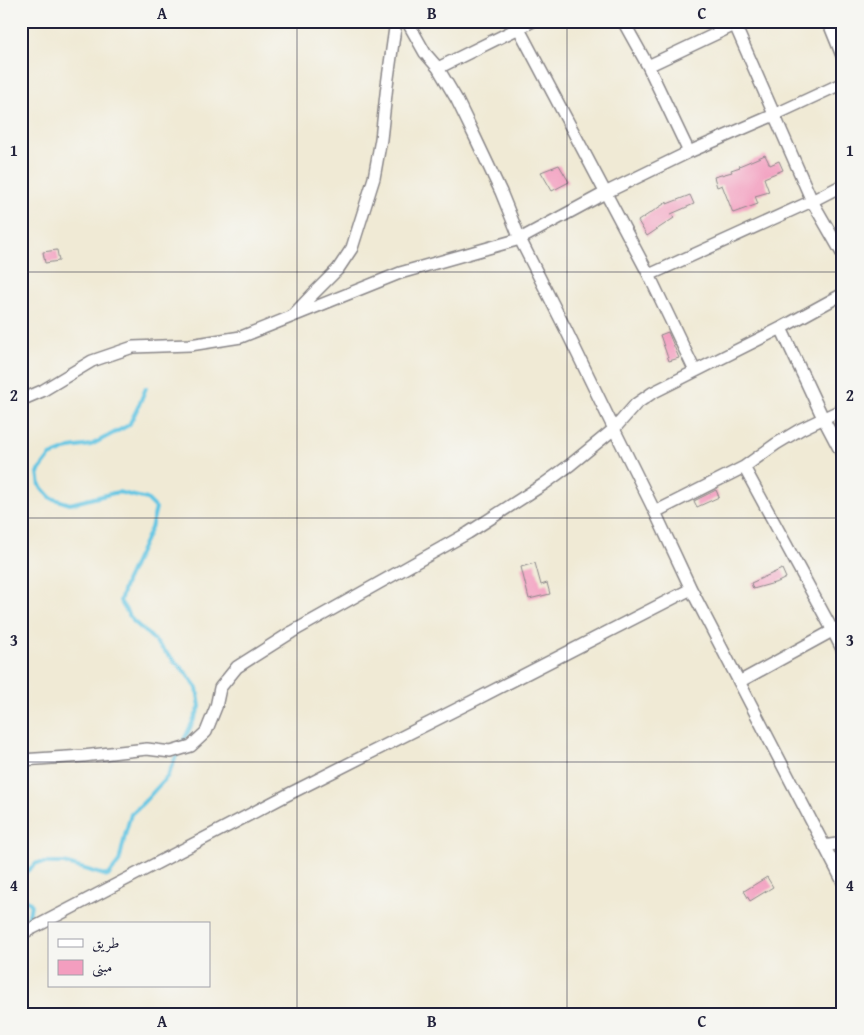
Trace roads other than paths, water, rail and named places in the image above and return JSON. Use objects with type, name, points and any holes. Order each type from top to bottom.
[{"type":"street","points":[[293,316],[338,269],[352,248],[374,178],[381,139],[396,21]]},
{"type":"street","points":[[407,21],[425,53],[438,68],[457,100],[501,192],[520,239],[691,589],[843,882]]},
{"type":"street","points":[[438,68],[533,21]]},
{"type":"street","points":[[623,21],[648,66],[689,152]]},
{"type":"street","points":[[828,21],[843,58]]},
{"type":"street","points":[[648,66],[738,23],[774,115],[812,201],[843,255]]},
{"type":"street","points":[[519,29],[649,275],[695,371]]},
{"type":"street","points":[[21,400],[42,391],[92,361],[133,347],[190,344],[241,336],[400,273],[520,239],[606,193],[689,152],[843,83]]},
{"type":"street","points":[[649,275],[843,185]]},
{"type":"street","points":[[21,760],[146,749],[171,752],[191,746],[206,732],[216,707],[220,688],[237,667],[292,632],[468,534],[544,484],[570,466],[614,429],[636,404],[652,393],[781,328],[843,294]]},
{"type":"street","points":[[781,328],[843,456]]},
{"type":"street","points":[[654,512],[744,467],[801,429],[843,409]]},
{"type":"street","points":[[744,467],[838,628],[843,651]]},
{"type":"street","points":[[21,934],[287,795],[691,589]]},
{"type":"street","points":[[740,682],[838,628]]},
{"type":"street","points":[[824,846],[843,843]]},
{"type":"waterway","points":[[146,388],[129,425],[91,445],[70,448],[50,456],[38,472],[40,486],[51,498],[70,504],[118,492],[147,499],[156,508],[151,528],[126,582],[120,601],[133,621],[186,673],[197,688],[200,707],[181,746]]},
{"type":"waterway","points":[[21,876],[37,863],[64,863],[108,876],[119,862],[131,814],[167,777],[178,752]]},
{"type":"waterway","points":[[21,894],[31,904],[28,923],[24,929]]},
{"type":"waterway","points":[[21,1011],[25,1014]]}]
